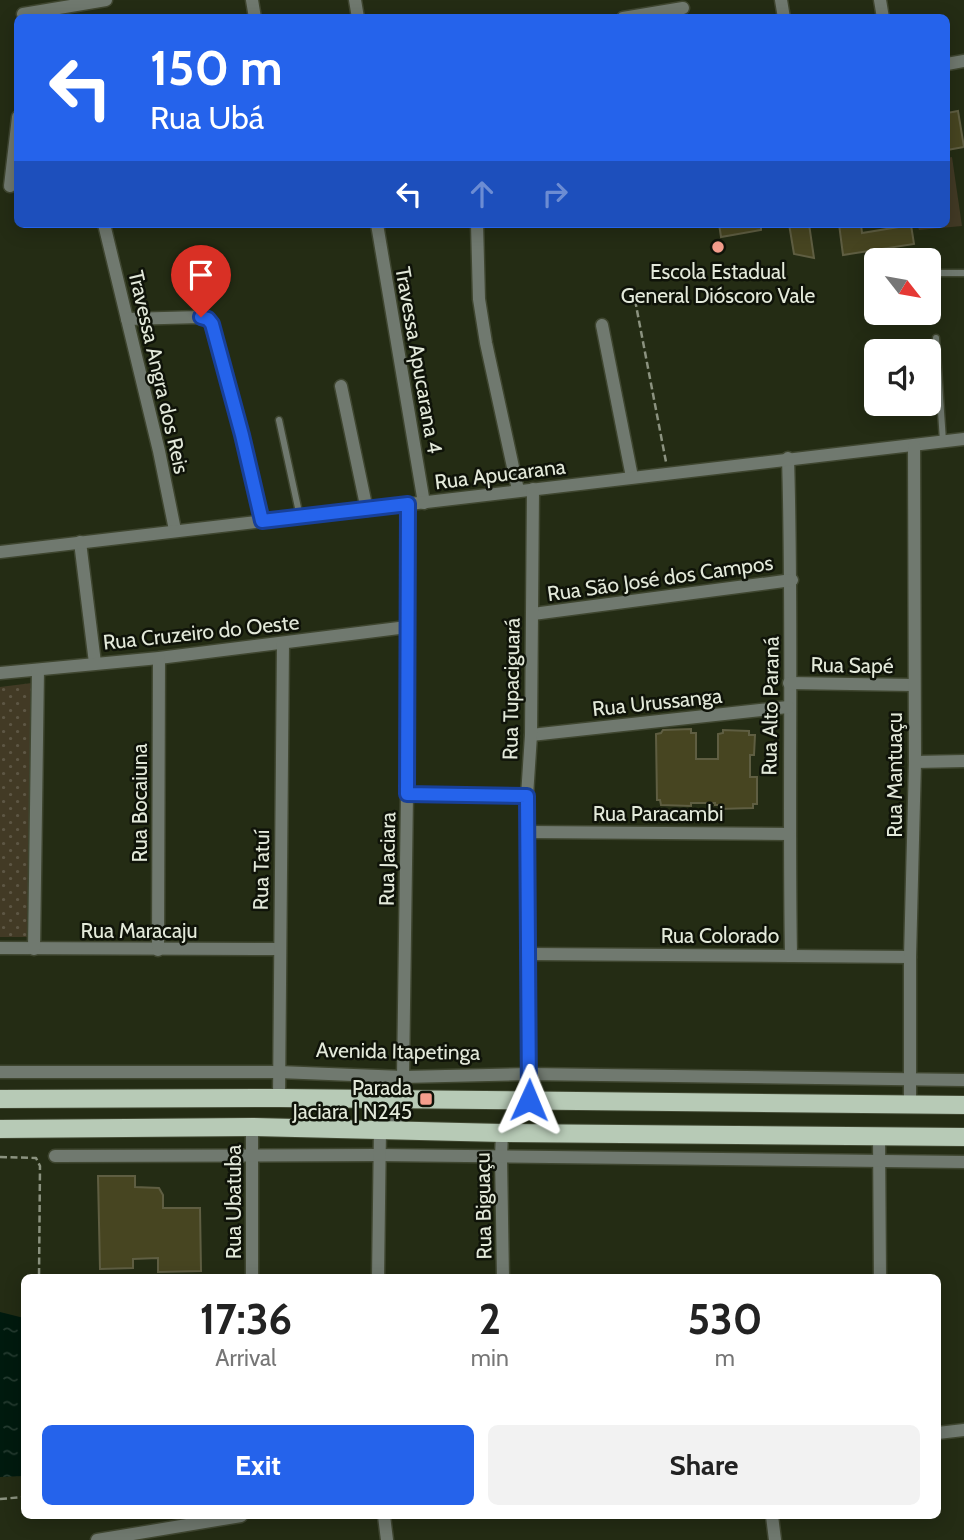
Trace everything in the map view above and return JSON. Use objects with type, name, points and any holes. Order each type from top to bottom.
[{"type":"main road","points":[[0,1099],[279,1098],[964,1105]]},
{"type":"main road","points":[[778,1103],[778,1135]]},
{"type":"main road","points":[[0,1129],[252,1127],[502,1133],[964,1137]]},
{"type":"street","points":[[33,14],[106,0]]},
{"type":"street","points":[[647,14],[683,8]]},
{"type":"street","points":[[9,186],[14,148]]},
{"type":"street","name":"Travessa Angra dos Reis","points":[[105,228],[175,530]]},
{"type":"street","name":"Travessa Apucarana 4","points":[[378,228],[424,503]]},
{"type":"street","points":[[477,228],[482,321],[518,490]]},
{"type":"street","points":[[127,319],[201,317],[212,324],[262,521]]},
{"type":"street","points":[[602,325],[632,477]]},
{"type":"street","points":[[341,386],[367,510]]},
{"type":"street","name":"Rua Apucarana","points":[[0,552],[964,439]]},
{"type":"street","name":"Rua Mantuaçu","points":[[910,1105],[910,957],[915,762],[914,446]]},
{"type":"street","name":"Rua Alto Paraná","points":[[788,458],[792,580],[788,707],[790,955]]},
{"type":"street","name":"Rua Tupaciguará","points":[[529,1100],[527,796],[531,735],[533,489]]},
{"type":"street","name":"Rua Jaciara","points":[[377,1274],[378,1155],[401,1099],[403,1077],[408,504]]},
{"type":"street","points":[[80,542],[95,663]]},
{"type":"street","name":"Rua São José dos Campos","points":[[533,614],[792,580]]},
{"type":"street","name":"Rua Cruzeiro do Oeste","points":[[0,673],[407,627]]},
{"type":"street","name":"Rua Tatuí","points":[[279,1098],[283,643]]},
{"type":"street","name":"Rua Bocaiuna","points":[[158,950],[159,657]]},
{"type":"street","points":[[34,949],[38,670]]},
{"type":"street","name":"Rua Sapé","points":[[789,683],[913,685]]},
{"type":"street","name":"Rua Urussanga","points":[[531,735],[788,707]]},
{"type":"street","points":[[915,762],[964,761]]},
{"type":"street","points":[[407,794],[527,796]]},
{"type":"street","name":"Rua Paracambi","points":[[528,832],[789,834]]},
{"type":"street","name":"Rua Maracaju","points":[[0,948],[279,949]]},
{"type":"street","name":"Rua Colorado","points":[[530,954],[910,957]]},
{"type":"street","name":"Avenida Itapetinga","points":[[0,1072],[279,1072],[403,1077],[529,1074],[964,1080]]},
{"type":"street","name":"Rua Ubatuba","points":[[252,1127],[252,1274]]},
{"type":"street","name":"Rua Biguaçu","points":[[502,1133],[503,1274]]},
{"type":"street","points":[[879,1136],[880,1274]]},
{"type":"street","points":[[55,1156],[378,1155],[964,1162]]},
{"type":"street","points":[[941,1433],[964,1430]]},
{"type":"street","points":[[97,1540],[130,1538],[226,1519]]},
{"type":"street","points":[[384,1519],[387,1540]]},
{"type":"street","points":[[772,1519],[775,1540]]},
{"type":"lane","points":[[942,273],[964,273]]},
{"type":"lane","points":[[936,338],[943,442]]},
{"type":"lane","points":[[279,420],[300,517]]},
{"type":"path","points":[[635,300],[668,472]]},
{"type":"path","points":[[0,1157],[31,1157],[38,1162],[39,1274]]},
{"type":"path","points":[[0,1499],[21,1497]]},
{"type":"shaded area","points":[[950,157],[962,226],[950,227]]},
{"type":"shaded area","points":[[32,683],[33,937],[0,937],[0,687]]},
{"type":"water","points":[[0,1312],[21,1317],[21,1476],[0,1477]]},
{"type":"building","points":[[958,111],[964,147],[950,149],[950,112]]},
{"type":"building","points":[[720,228],[761,228],[761,230],[721,237]]},
{"type":"building","points":[[790,228],[810,228],[814,258],[794,254]]},
{"type":"building","points":[[840,228],[861,228],[862,233],[911,228],[914,244],[864,248],[864,252],[843,255]]},
{"type":"building","points":[[691,729],[691,733],[696,733],[696,759],[718,759],[718,734],[723,733],[723,730],[749,731],[749,735],[755,735],[754,755],[750,755],[750,777],[757,777],[757,804],[753,804],[753,808],[719,809],[719,805],[715,803],[691,803],[691,806],[661,805],[660,800],[657,800],[656,734],[663,730]]},
{"type":"building","points":[[98,1176],[135,1176],[135,1187],[159,1188],[163,1195],[163,1208],[200,1208],[201,1271],[158,1272],[158,1258],[133,1259],[133,1268],[100,1269]]},
{"type":"place","name":"Escola Estadual General Dióscoro Vale","points":[[718,247]]},
{"type":"place","name":"Parada Jaciara | N245","points":[[426,1099]]},
{"type":"route","points":[[201,317],[205,317],[212,324],[262,521],[408,504],[407,794],[527,796],[529,1100]]}]
